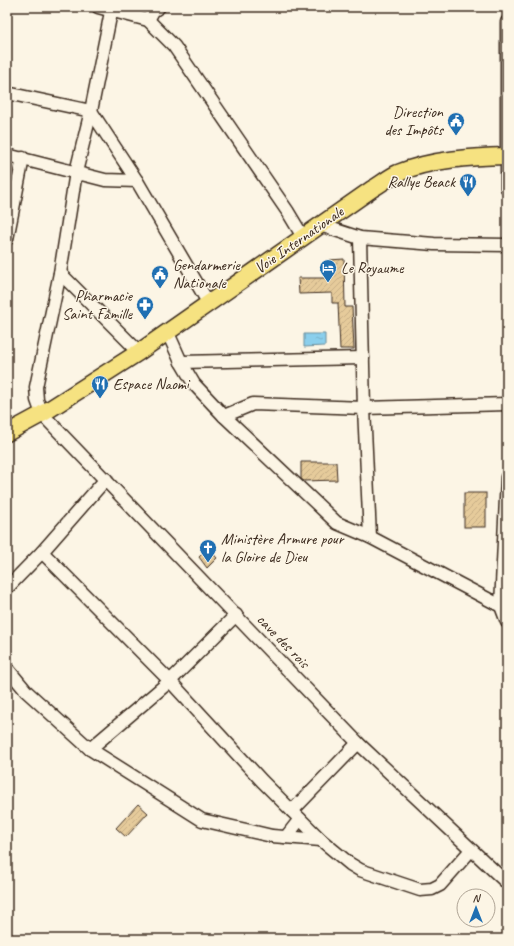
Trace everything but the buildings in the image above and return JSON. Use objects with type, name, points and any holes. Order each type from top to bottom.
[{"type":"main road","name":"Voie Internationale","points":[[7,433],[42,414],[168,333],[303,236],[372,189],[398,174],[423,164],[472,157],[507,156]]},
{"type":"street","points":[[98,7],[112,8],[148,20],[174,46],[303,236]]},
{"type":"street","points":[[148,20],[153,11],[159,7]]},
{"type":"street","points":[[42,414],[37,400],[36,386],[60,273],[76,172],[91,111],[112,8]]},
{"type":"street","points":[[507,22],[507,188]]},
{"type":"street","points":[[7,92],[91,111],[137,181],[209,304]]},
{"type":"street","points":[[7,155],[105,180],[137,181]]},
{"type":"street","points":[[7,239],[23,158]]},
{"type":"street","points":[[320,225],[360,238],[434,244],[507,245]]},
{"type":"street","points":[[360,238],[364,408],[370,537]]},
{"type":"street","points":[[60,273],[139,352]]},
{"type":"street","points":[[168,333],[181,362],[194,384],[224,416],[337,523],[370,537],[501,606]]},
{"type":"street","points":[[181,362],[363,358]]},
{"type":"street","points":[[224,416],[253,404],[364,408],[507,404]]},
{"type":"street","name":"cave des rois","points":[[42,414],[358,743],[470,850],[507,883]]},
{"type":"street","points":[[507,477],[506,555],[501,606],[507,622]]},
{"type":"street","points":[[7,588],[42,552],[106,479]]},
{"type":"street","points":[[42,552],[170,680],[262,781],[321,840],[350,864],[360,870],[420,890],[432,889],[440,885],[470,850]]},
{"type":"street","points":[[90,749],[170,680],[236,615]]},
{"type":"street","points":[[7,668],[26,691],[90,749],[202,820],[272,836],[321,840]]},
{"type":"street","points":[[286,836],[296,815],[358,743]]},
{"type":"water","points":[[304,334],[325,334],[325,346],[304,347]]},
{"type":"place","name":"Direction des Impôts","points":[[456,136]]},
{"type":"place","name":"Rallye Beack","points":[[468,197]]},
{"type":"place","name":"Le Royaume","points":[[328,283]]},
{"type":"place","name":"Gendarmerie Nationale","points":[[160,289]]},
{"type":"place","name":"Pharmacie Saint Famille","points":[[145,320]]},
{"type":"place","name":"Espace Naomi","points":[[100,399]]},
{"type":"place","name":"Ministère Armure pour la Gloire de Dieu","points":[[208,563]]}]
